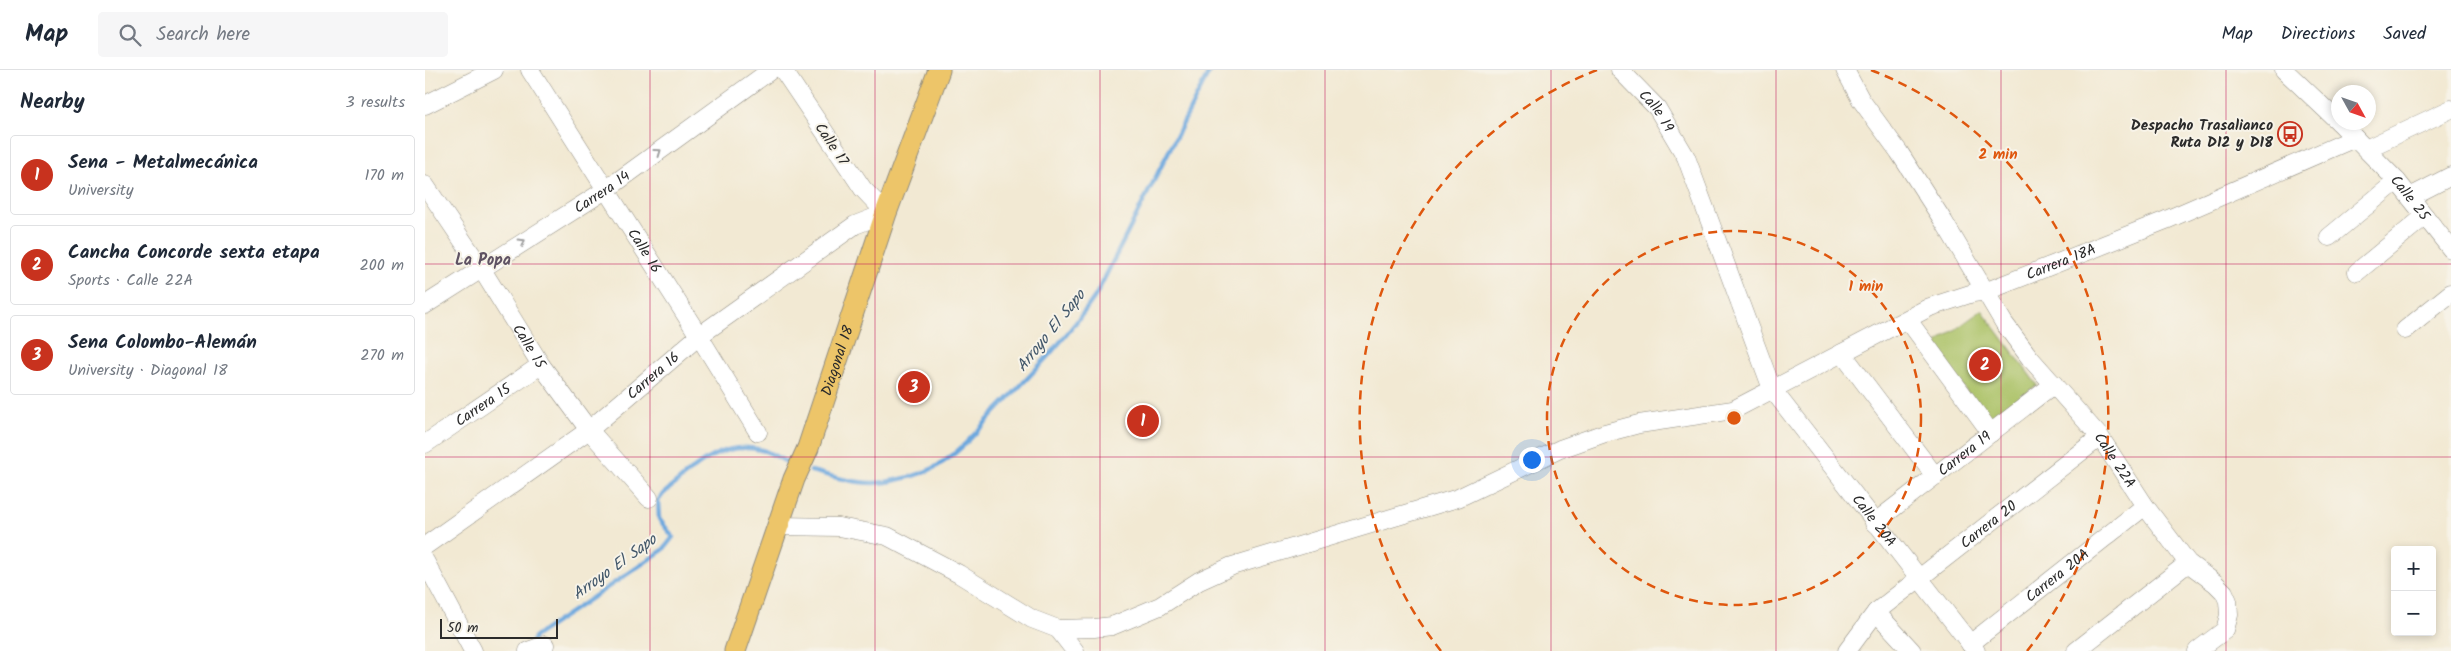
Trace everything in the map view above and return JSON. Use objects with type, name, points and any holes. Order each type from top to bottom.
[{"type":"main road","name":"Diagonal 18","points":[[735,651],[794,479],[805,455],[887,213],[939,70]]},
{"type":"street","points":[[425,105],[494,70]]},
{"type":"street","name":"Calle 16","points":[[530,70],[607,189],[758,432]]},
{"type":"street","name":"Carrera 14","points":[[425,305],[607,189],[771,70]]},
{"type":"street","name":"Calle 17","points":[[783,70],[863,189],[887,213]]},
{"type":"street","name":"Calle 19","points":[[1621,70],[1657,108],[1686,157],[1771,389]]},
{"type":"street","name":"Calle 22A","points":[[1845,70],[1861,100],[1899,152],[2009,330],[2030,358],[2100,437],[2145,506],[2188,563],[2215,582],[2224,592],[2228,601],[2229,614],[2225,630],[2197,651]]},
{"type":"street","name":"Calle 25","points":[[2284,70],[2331,114]]},
{"type":"street","name":"Carrera 18A","points":[[1058,629],[1112,626],[1160,606],[1199,581],[1232,566],[1458,498],[1560,450],[1605,433],[1639,424],[1733,410],[1930,307],[1973,293],[1987,292],[2175,216],[2451,110]]},
{"type":"street","name":"Calle 25","points":[[2347,130],[2397,181],[2451,249]]},
{"type":"street","points":[[2410,197],[2451,176]]},
{"type":"street","points":[[2329,237],[2397,181]]},
{"type":"street","name":"Calle 15","points":[[425,186],[481,268],[541,365],[589,430],[649,498]]},
{"type":"street","name":"Carrera 16","points":[[425,546],[589,430],[699,336],[855,224],[887,213]]},
{"type":"street","points":[[2357,272],[2425,216]]},
{"type":"street","points":[[2405,330],[2451,293]]},
{"type":"street","points":[[1908,320],[1991,433]]},
{"type":"street","points":[[1843,353],[1935,476]]},
{"type":"street","name":"Carrera 15","points":[[425,444],[541,365]]},
{"type":"street","name":"Carrera 19","points":[[1874,523],[2054,384]]},
{"type":"street","name":"Calle 20A","points":[[1771,389],[1874,523],[1973,647]]},
{"type":"street","name":"Carrera 20","points":[[1847,651],[1876,612],[2100,437]]},
{"type":"street","name":"Carrera 20A","points":[[1973,647],[2145,506]]},
{"type":"street","points":[[778,526],[839,527],[887,536],[959,574],[1032,620],[1058,629],[1075,651]]},
{"type":"street","points":[[425,560],[473,651]]},
{"type":"street","points":[[2076,651],[2188,563]]},
{"type":"street","points":[[1876,612],[1911,651]]},
{"type":"green space","points":[[1982,310],[2037,385],[1988,421],[1933,346]]},
{"type":"waterway","name":"Arroyo El Sapo","points":[[811,471],[864,483],[902,479],[932,469],[950,457],[971,438],[1049,355],[1096,295],[1210,70]]},
{"type":"waterway","name":"Arroyo El Sapo","points":[[532,643],[534,637],[663,550],[673,537],[659,519],[658,501],[663,494],[697,466],[709,458],[735,448],[765,451],[793,466]]},
{"type":"place","name":"Despacho Trasalianco Ruta D12 y D18","points":[[2290,134]]},
{"type":"place","name":"Cancha Concorde sexta etapa","points":[[1985,365]]},
{"type":"place","name":"Sena Colombo-Alemán","points":[[914,387]]},
{"type":"place","name":"Sena - Metalmecánica","points":[[1143,421]]},
{"type":"district","name":"La Popa","points":[[483,259]]}]
